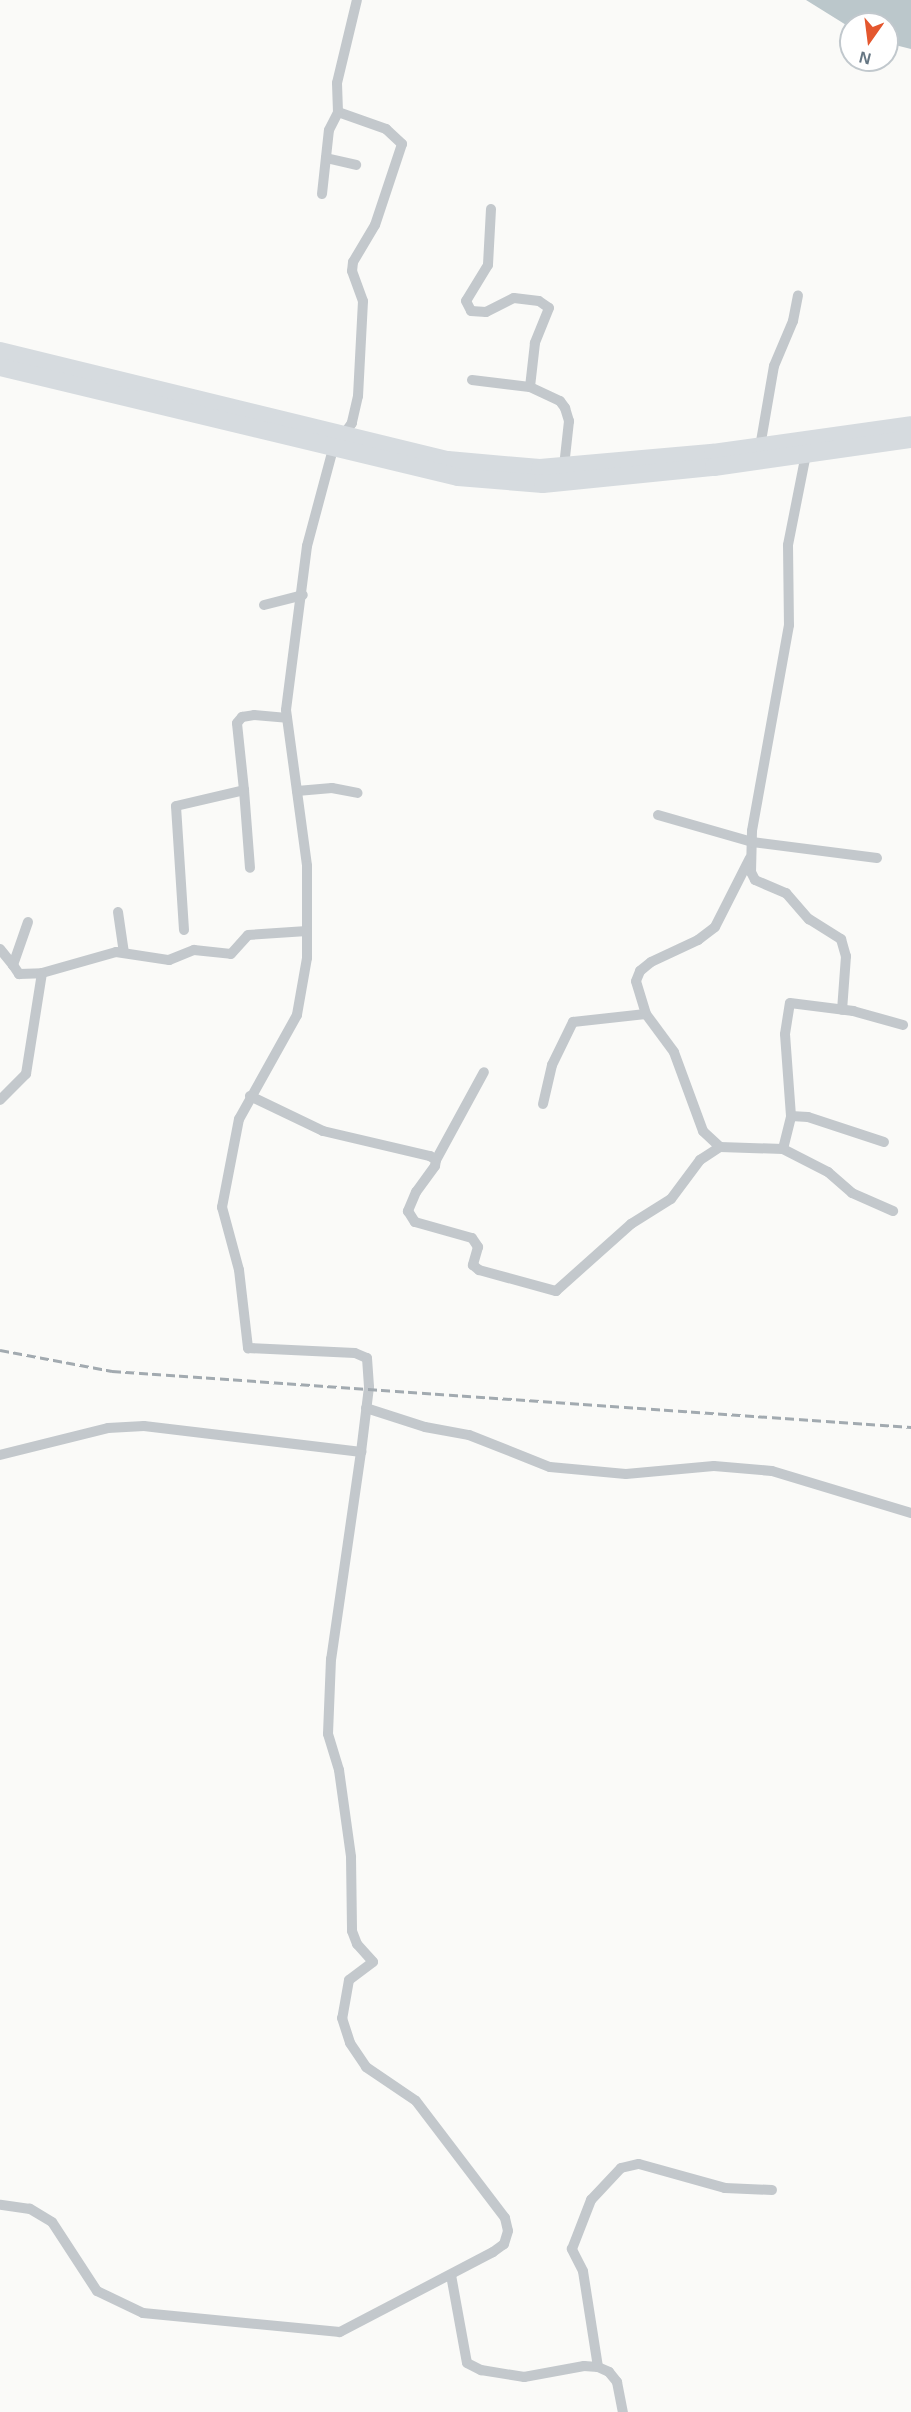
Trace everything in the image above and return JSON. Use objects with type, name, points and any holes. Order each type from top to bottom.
[{"type":"highway","points":[[0,351],[338,442],[458,477],[543,484],[806,454],[911,439]]},
{"type":"highway","points":[[0,367],[338,442],[448,460],[564,466],[760,447],[911,425]]},
{"type":"street","points":[[321,194],[329,130],[338,112],[337,83],[357,0]]},
{"type":"street","points":[[0,2205],[30,2210],[52,2222],[97,2291],[142,2313],[340,2332],[451,2275],[504,2244],[508,2231],[505,2217],[416,2101],[366,2067],[350,2043],[342,2018],[350,1980],[373,1962],[357,1944],[352,1931],[351,1857],[339,1770],[328,1734],[331,1659],[361,1452],[370,1372],[367,1358],[363,1355],[248,1348],[239,1270],[222,1207],[239,1119],[297,1015],[307,931],[307,866],[287,718],[307,546],[338,442],[352,423],[358,396],[363,301],[353,262],[375,225],[402,144],[386,129],[338,112]]},
{"type":"street","points":[[326,158],[356,165]]},
{"type":"street","points":[[491,209],[488,265],[466,301],[471,311],[486,312],[514,298],[539,301],[549,308],[535,343],[530,387]]},
{"type":"street","points":[[760,447],[774,366],[793,321],[798,295]]},
{"type":"street","points":[[472,380],[530,387],[560,401],[569,421],[564,466]]},
{"type":"street","points":[[806,454],[788,545],[789,625],[753,847],[751,872],[755,880],[786,893],[809,919],[841,939],[846,956],[842,1011]]},
{"type":"street","points":[[264,605],[303,595]]},
{"type":"street","points":[[250,867],[244,789],[236,741],[237,723],[242,717],[254,715],[287,718]]},
{"type":"street","points":[[297,791],[332,788],[358,793]]},
{"type":"street","points":[[184,930],[176,806],[244,789]]},
{"type":"street","points":[[658,815],[753,847],[877,858]]},
{"type":"street","points":[[720,1147],[703,1131],[674,1052],[646,1014],[636,981],[640,971],[715,927],[753,847]]},
{"type":"street","points":[[118,912],[124,953]]},
{"type":"street","points":[[13,965],[28,922]]},
{"type":"street","points":[[0,949],[19,974],[42,973],[124,953],[169,960],[194,950],[231,954],[248,935],[307,931]]},
{"type":"street","points":[[0,1100],[26,1074],[42,973]]},
{"type":"street","points":[[783,1149],[790,1116],[785,1034],[790,1003],[842,1011],[903,1025]]},
{"type":"street","points":[[543,1104],[552,1065],[573,1022],[646,1014]]},
{"type":"street","points":[[484,1072],[408,1211],[414,1222],[473,1239],[478,1247],[473,1265],[479,1270],[556,1291],[632,1224],[671,1199],[700,1160],[720,1147],[783,1149],[828,1172],[852,1193],[893,1210]]},
{"type":"street","points":[[250,1096],[323,1131],[436,1160]]},
{"type":"street","points":[[790,1116],[808,1117],[884,1142]]},
{"type":"street","points":[[366,1408],[424,1427],[469,1436],[550,1467],[626,1474],[714,1466],[772,1471],[911,1513]]},
{"type":"street","points":[[0,1455],[108,1428],[144,1426],[361,1452]]},
{"type":"street","points":[[598,2367],[583,2271],[572,2249],[591,2200],[621,2169],[639,2164],[725,2188],[771,2190]]},
{"type":"street","points":[[451,2275],[467,2363],[481,2370],[524,2377],[584,2366],[598,2367],[609,2372],[617,2382],[623,2412]]},
{"type":"shaded area","points":[[806,0],[911,0],[911,49],[899,46],[899,12],[839,12],[839,21]]},
{"type":"railway","points":[[0,1350],[112,1371],[911,1427]]}]
